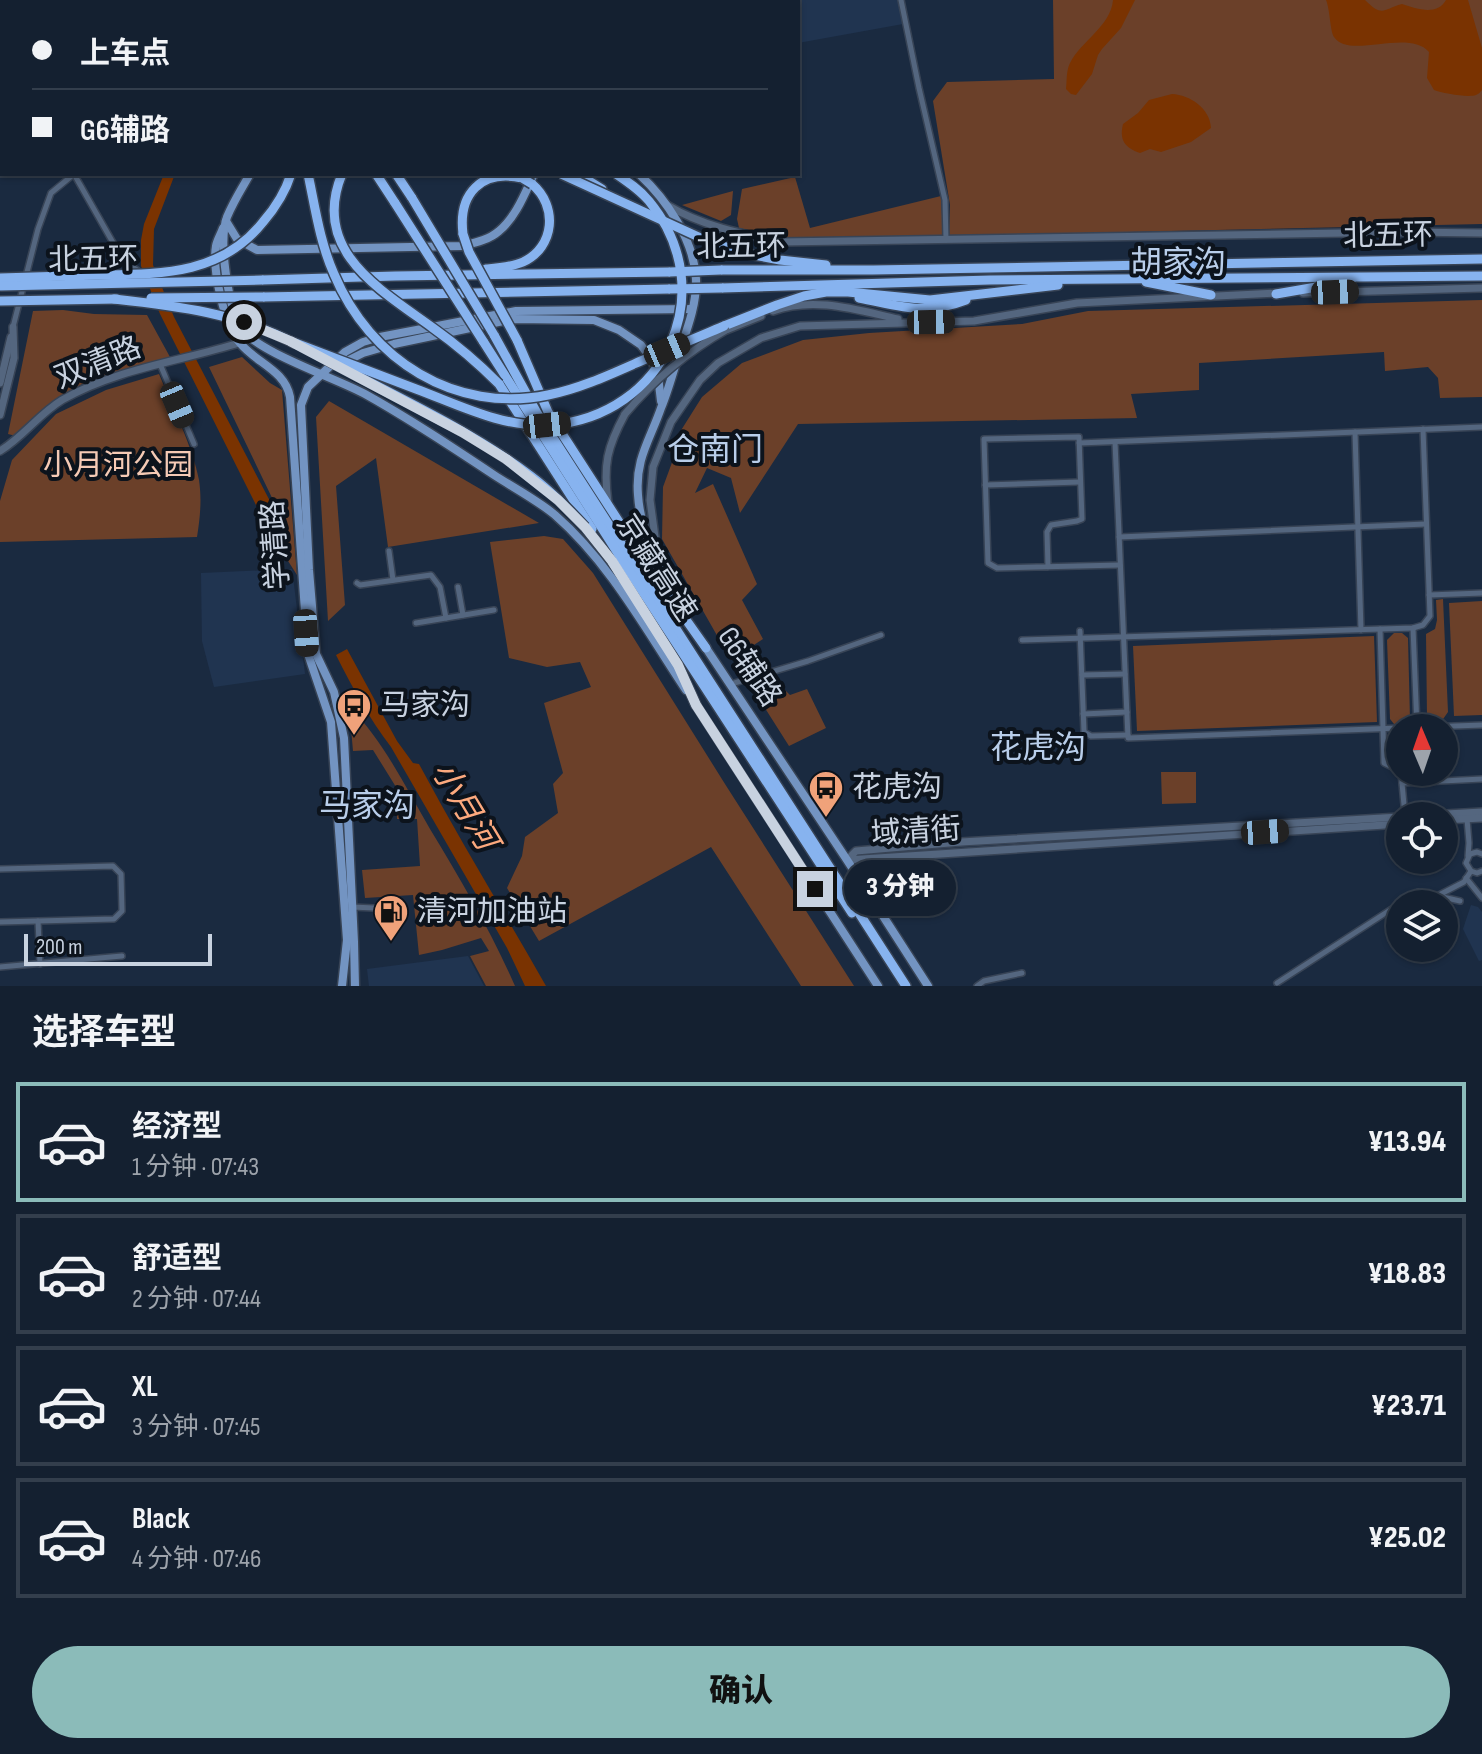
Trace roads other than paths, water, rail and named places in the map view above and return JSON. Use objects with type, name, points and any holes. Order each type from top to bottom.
[{"type":"highway","points":[[0,278],[149,274],[181,271],[206,264],[254,234],[278,204],[290,176]]},
{"type":"highway","points":[[308,176],[332,271],[346,300],[379,344],[424,377],[479,397],[513,399],[549,394],[609,375],[804,296],[848,296],[930,310],[1011,289],[1122,278],[1211,295]]},
{"type":"highway","points":[[341,176],[336,189],[335,224],[349,258],[383,293],[458,346],[499,384],[678,665],[696,705]]},
{"type":"highway","name":"京藏高速","points":[[377,176],[898,986]]},
{"type":"highway","name":"京藏高速","points":[[397,176],[546,426],[906,986]]},
{"type":"highway","points":[[495,176],[471,193],[461,217],[469,252],[517,340],[548,412],[641,556],[706,648]]},
{"type":"highway","points":[[395,276],[491,269],[525,261],[542,247],[550,225],[545,198],[533,179],[510,176]]},
{"type":"highway","points":[[566,176],[703,239],[743,253],[873,270]]},
{"type":"highway","points":[[581,176],[615,197]]},
{"type":"highway","points":[[114,299],[205,311],[244,322],[512,423],[547,425],[574,422],[612,408],[630,397],[660,363],[679,324],[682,303],[678,259],[662,220],[648,200],[618,176]]},
{"type":"highway","name":"北五环","points":[[0,286],[721,270],[1482,259]]},
{"type":"highway","points":[[1276,294],[1379,276]]},
{"type":"highway","name":"北五环","points":[[0,301],[1122,278],[1482,276]]},
{"type":"highway","points":[[290,341],[418,408],[506,459],[558,500],[612,561]]},
{"type":"main road","points":[[249,176],[216,247],[216,268],[224,309],[239,343],[295,386],[308,387],[345,352],[380,337],[516,311],[692,309]]},
{"type":"main road","name":"G6辅路","points":[[641,176],[665,203],[688,245],[696,280],[689,324],[661,410],[642,450],[638,495],[647,539],[660,569],[706,648],[928,986]]},
{"type":"main road","points":[[226,220],[237,239],[257,250],[462,246],[499,231],[520,204],[533,179]]},
{"type":"main road","points":[[226,220],[227,292],[243,332],[262,346],[363,393],[436,436],[554,514],[585,544],[614,580],[878,986]]},
{"type":"main road","points":[[321,374],[363,353],[394,344],[513,319],[594,320],[619,330],[641,345],[658,376],[661,410]]},
{"type":"main road","name":"学清路","points":[[285,381],[290,397],[308,654],[331,722],[347,940],[342,986]]},
{"type":"main road","name":"学清路","points":[[308,387],[301,405],[309,570],[316,654],[334,692],[344,738],[355,986]]},
{"type":"street","points":[[901,0],[945,200],[946,240]]},
{"type":"street","points":[[0,383],[38,229],[51,193],[72,176]]},
{"type":"street","points":[[75,176],[124,262],[137,270]]},
{"type":"street","points":[[665,203],[686,216],[781,242],[1482,233]]},
{"type":"street","points":[[660,569],[650,500],[653,467],[671,422],[700,380],[718,363],[761,338],[800,326],[974,321],[1077,303],[1211,295],[1482,288]]},
{"type":"street","points":[[609,505],[605,476],[607,455],[625,414],[638,398],[725,328],[778,309],[799,305],[843,306],[909,322]]},
{"type":"street","points":[[0,415],[14,358],[13,327]]},
{"type":"street","name":"双清路","points":[[0,451],[45,412],[90,387],[239,343]]},
{"type":"street","points":[[160,364],[194,444]]},
{"type":"street","points":[[1079,443],[1482,427]]},
{"type":"street","points":[[1022,640],[1361,630],[1423,625],[1430,616],[1423,429]]},
{"type":"street","points":[[1355,432],[1361,630]]},
{"type":"street","points":[[1048,567],[1047,532],[1051,525],[1082,519],[1079,437],[984,439],[988,563],[997,568],[1048,567],[1120,565]]},
{"type":"street","points":[[1115,442],[1128,738],[1383,728]]},
{"type":"street","points":[[985,485],[1081,482]]},
{"type":"street","points":[[1119,537],[1426,524]]},
{"type":"street","points":[[389,551],[393,580]]},
{"type":"street","points":[[357,583],[431,575],[440,587],[446,618]]},
{"type":"street","points":[[458,587],[463,615]]},
{"type":"street","points":[[1429,595],[1482,593]]},
{"type":"street","points":[[416,623],[494,610]]},
{"type":"street","points":[[1413,628],[1417,714]]},
{"type":"street","points":[[1380,629],[1386,764]]},
{"type":"street","points":[[1080,631],[1084,732],[1087,735],[1128,735]]},
{"type":"street","points":[[731,684],[881,635]]},
{"type":"street","points":[[1082,675],[1125,674]]},
{"type":"street","points":[[1083,714],[1127,712]]},
{"type":"street","points":[[1458,726],[1482,725]]},
{"type":"street","points":[[1458,780],[1482,779]]},
{"type":"street","name":"域清街","points":[[1458,815],[1482,815]]},
{"type":"street","name":"域清街","points":[[1458,819],[1482,815]]},
{"type":"street","name":"域清街","points":[[847,860],[856,851],[961,842],[1386,817]]},
{"type":"street","points":[[1467,819],[1469,843],[1466,863],[1471,871],[1482,871]]},
{"type":"street","name":"域清街","points":[[847,860],[1386,825]]},
{"type":"street","points":[[1468,856],[1482,854]]},
{"type":"street","points":[[0,869],[113,866],[121,874],[122,911],[114,919],[0,922]]},
{"type":"street","points":[[1449,890],[1464,882],[1471,871]]},
{"type":"street","points":[[1466,878],[1482,898]]},
{"type":"street","points":[[351,907],[374,908],[395,924]]},
{"type":"street","points":[[1277,983],[1386,913]]},
{"type":"street","points":[[38,921],[40,964]]},
{"type":"street","points":[[0,967],[122,956]]},
{"type":"street","points":[[977,986],[984,981],[1022,973]]},
{"type":"place","name":"马家沟","points":[[354,737]]},
{"type":"place","name":"花虎沟","points":[[826,819]]},
{"type":"place","name":"清河加油站","points":[[391,943]]},
{"type":"district","name":"胡家沟","points":[[1178,263]]},
{"type":"district","name":"仓南门","points":[[715,450]]},
{"type":"district","name":"花虎沟","points":[[1038,748]]},
{"type":"district","name":"马家沟","points":[[367,806]]},
{"type":"park label","name":"小月河公园","points":[[118,466]]},
{"type":"water label","name":"小月河","points":[[464,806]]}]
